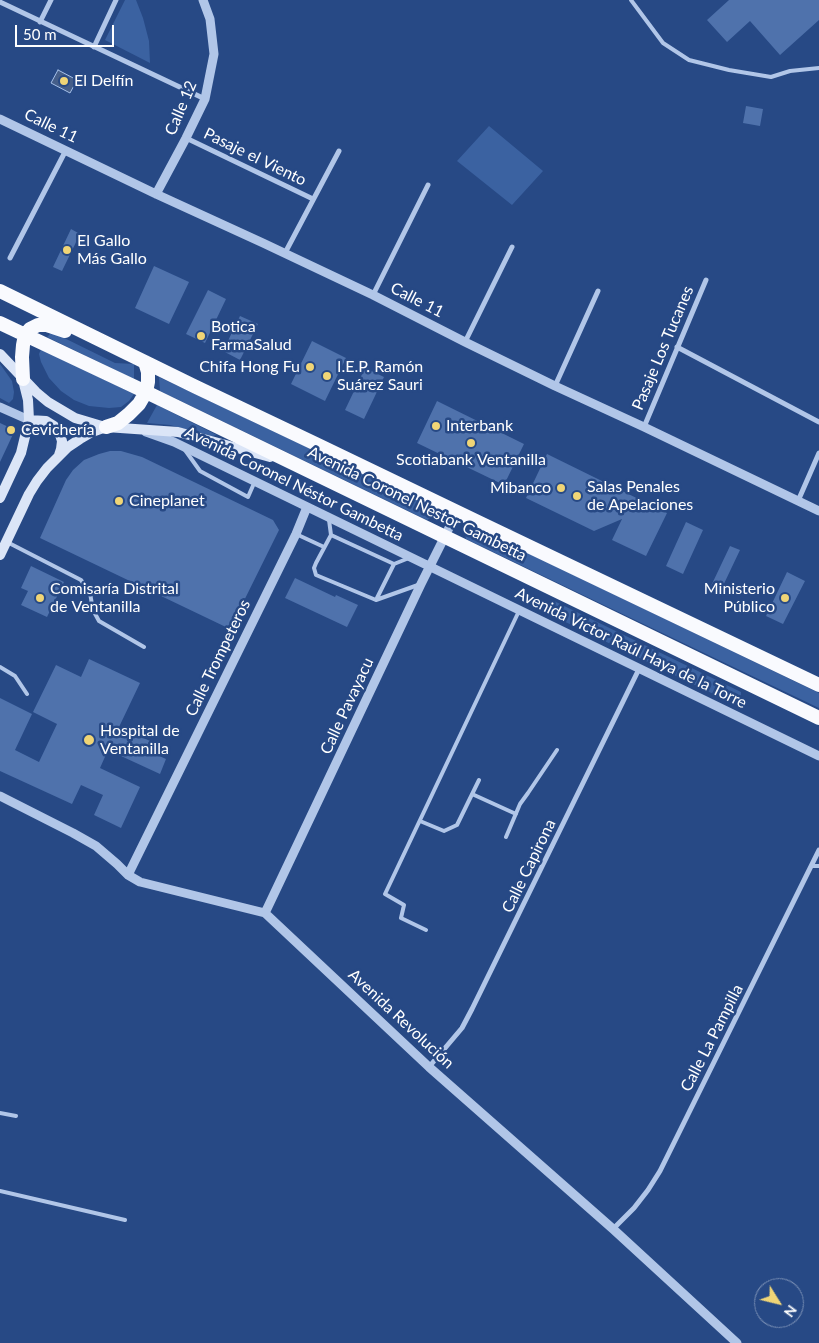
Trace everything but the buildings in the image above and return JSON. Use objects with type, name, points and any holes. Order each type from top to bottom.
[{"type":"highway","name":"Avenida Coronel Nestor Gambetta","points":[[0,291],[819,685]]},
{"type":"highway","name":"Avenida Coronel Nestor Gambetta","points":[[0,323],[819,718]]},
{"type":"highway","points":[[23,379],[22,356],[25,335],[30,329],[38,325],[47,325],[125,352]]},
{"type":"highway","points":[[106,428],[118,423],[139,404],[146,392],[148,382],[145,362]]},
{"type":"main road","points":[[0,354],[36,392],[61,411],[75,418],[106,428],[178,432],[288,461]]},
{"type":"main road","points":[[0,498],[21,453],[29,420],[28,400],[23,379]]},
{"type":"main road","points":[[29,420],[46,422],[54,426],[59,432],[62,440],[62,449],[58,457]]},
{"type":"main road","points":[[0,555],[29,494],[42,475],[68,447],[92,432],[106,428]]},
{"type":"street","points":[[40,22],[51,0]]},
{"type":"street","points":[[94,47],[116,0]]},
{"type":"street","name":"Calle 12","points":[[156,194],[205,99],[214,54],[210,19],[203,0]]},
{"type":"street","points":[[0,2],[205,99]]},
{"type":"street","name":"Calle 11","points":[[0,118],[156,194],[263,242],[555,386],[819,511]]},
{"type":"street","name":"Pasaje el Viento","points":[[186,138],[313,199]]},
{"type":"street","points":[[10,258],[66,150]]},
{"type":"street","points":[[285,253],[339,151]]},
{"type":"street","points":[[373,295],[428,185]]},
{"type":"street","points":[[465,342],[512,247]]},
{"type":"street","name":"Pasaje Los Tucanes","points":[[644,427],[706,280]]},
{"type":"street","points":[[555,386],[598,291]]},
{"type":"street","points":[[677,347],[819,422]]},
{"type":"street","points":[[0,407],[29,420]]},
{"type":"street","name":"Avenida Coronel Néstor Gambetta","points":[[144,431],[182,445],[430,567]]},
{"type":"street","points":[[798,501],[819,452]]},
{"type":"street","name":"Calle Trompeteros","points":[[128,876],[296,534],[307,507]]},
{"type":"street","name":"Calle Pavayacu","points":[[265,913],[457,512]]},
{"type":"street","name":"Avenida Víctor Raúl Haya de la Torre","points":[[430,567],[819,756]]},
{"type":"street","name":"Calle Capirona","points":[[429,1067],[462,1028],[639,669]]},
{"type":"street","name":"Avenida Revolución","points":[[0,796],[73,832],[96,846],[128,876],[140,882],[265,913],[429,1067],[613,1229],[737,1343]]},
{"type":"street","name":"Calle La Pampilla","points":[[613,1229],[634,1208],[660,1171],[819,850]]},
{"type":"lane","points":[[632,0],[663,43],[689,60],[728,70],[771,76],[790,71],[819,68]]},
{"type":"lane","points":[[182,445],[200,471],[248,497],[255,481]]},
{"type":"lane","points":[[329,517],[331,535],[316,562],[314,568],[316,574],[376,600],[421,584]]},
{"type":"lane","points":[[296,534],[324,547]]},
{"type":"lane","points":[[331,535],[394,564]]},
{"type":"lane","points":[[6,542],[81,580],[90,593],[93,610],[99,621],[144,647]]},
{"type":"lane","points":[[376,600],[394,564],[411,558]]},
{"type":"lane","points":[[426,930],[401,918],[404,906],[385,894],[519,611]]},
{"type":"lane","points":[[0,667],[15,676],[27,694]]},
{"type":"lane","points":[[506,837],[520,804],[557,750]]},
{"type":"lane","points":[[420,821],[444,831],[457,825],[479,780]]},
{"type":"lane","points":[[472,794],[516,814]]},
{"type":"lane","points":[[812,866],[819,866]]},
{"type":"lane","points":[[0,1113],[16,1116]]},
{"type":"lane","points":[[0,1191],[125,1220]]},
{"type":"shaded area","points":[[125,0],[136,0],[149,41],[150,63],[105,40]]},
{"type":"shaded area","name":"El Delfín","points":[[58,70],[77,80],[70,93],[51,83]]},
{"type":"shaded area","points":[[489,126],[543,171],[512,205],[457,161]]},
{"type":"shaded area","points":[[52,332],[115,363],[134,364],[134,379],[47,337]]},
{"type":"shaded area","points":[[41,349],[134,394],[121,407],[89,406],[74,400],[61,391],[49,378],[41,362],[39,354]]},
{"type":"shaded area","points":[[0,364],[12,381],[14,392],[13,399],[9,403],[0,398]]},
{"type":"shaded area","points":[[159,377],[433,507],[434,512],[431,518],[427,520],[160,391]]},
{"type":"shaded area","points":[[157,405],[217,435],[212,436],[170,425],[147,423]]},
{"type":"shaded area","points":[[471,527],[819,693],[819,708],[466,539],[466,529]]},
{"type":"shaded area","points":[[554,601],[741,692],[741,695],[734,704],[547,613]]},
{"type":"place","name":"El Delfín","points":[[64,81]]},
{"type":"place","name":"El Gallo Más Gallo","points":[[67,250]]},
{"type":"place","name":"Botica FarmaSalud","points":[[201,336]]},
{"type":"place","name":"Chifa Hong Fu","points":[[310,367]]},
{"type":"place","name":"I.E.P. Ramón Suárez Sauri","points":[[327,376]]},
{"type":"place","name":"Interbank","points":[[436,426]]},
{"type":"place","name":"Cevichería","points":[[11,430]]},
{"type":"place","name":"Scotiabank Ventanilla","points":[[471,443]]},
{"type":"place","name":"Mibanco","points":[[561,488]]},
{"type":"place","name":"Salas Penales de Apelaciones","points":[[577,496]]},
{"type":"place","name":"Cineplanet","points":[[119,501]]},
{"type":"place","name":"Comisaría Distrital de Ventanilla","points":[[40,598]]},
{"type":"place","name":"Ministerio Público","points":[[785,598]]},
{"type":"place","name":"Hospital de Ventanilla","points":[[89,740]]}]
